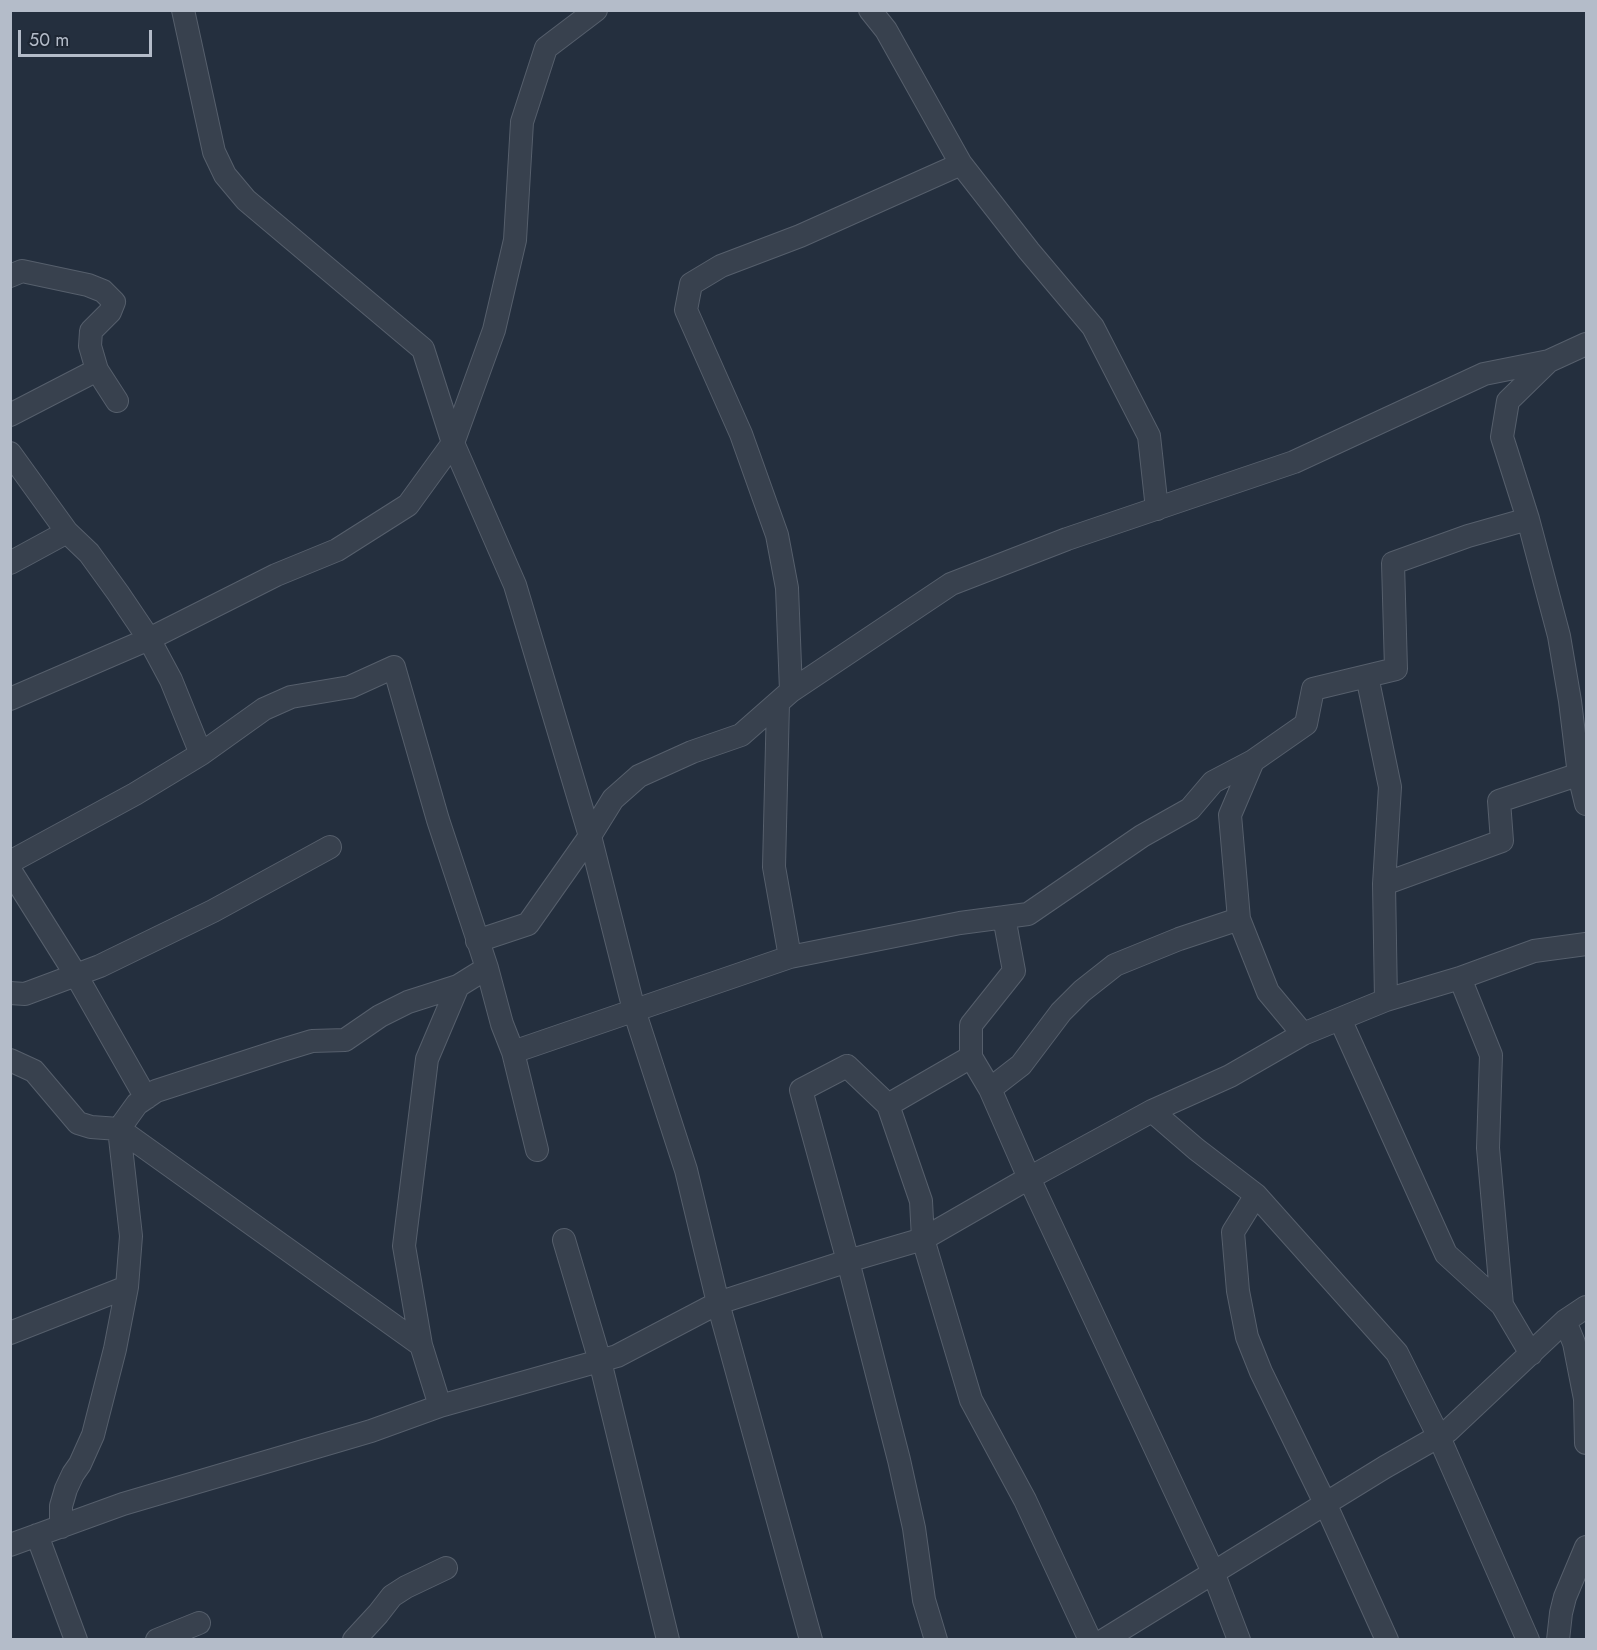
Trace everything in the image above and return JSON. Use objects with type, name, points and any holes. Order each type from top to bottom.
[{"type":"street","points":[[183,10],[214,152],[225,176],[246,200],[423,349],[453,443],[515,585],[591,836],[634,1010],[686,1170],[718,1304],[811,1640]]},
{"type":"street","points":[[10,699],[149,639],[276,575],[337,550],[408,505],[453,443],[494,330],[515,240],[522,122],[546,48],[596,10]]},
{"type":"street","points":[[870,10],[886,30],[961,164],[1029,251],[1093,327],[1149,436],[1157,509]]},
{"type":"street","points":[[790,957],[774,867],[784,697],[787,588],[777,535],[741,434],[686,310],[691,284],[721,266],[800,236],[961,164]]},
{"type":"street","points":[[10,276],[22,270],[88,285],[103,291],[114,302],[110,312],[91,331],[90,346],[97,370],[117,401]]},
{"type":"street","points":[[477,941],[528,924],[591,836],[613,799],[639,776],[692,752],[741,735],[784,697],[951,584],[1067,539],[1294,462],[1484,374],[1549,361],[1587,344]]},
{"type":"street","points":[[1549,361],[1508,401],[1503,437],[1528,519],[1559,636],[1587,804]]},
{"type":"street","points":[[10,415],[97,370]]},
{"type":"street","points":[[10,453],[67,532],[89,552],[149,639],[171,680],[201,754]]},
{"type":"street","points":[[513,1052],[790,957],[960,923],[1028,914],[1142,836],[1190,809],[1213,782],[1252,761],[1306,724],[1313,689],[1396,669],[1393,563],[1468,536],[1528,519]]},
{"type":"street","points":[[10,563],[67,532]]},
{"type":"street","points":[[10,861],[135,794],[201,754],[264,709],[291,697],[350,687],[394,668],[438,820],[487,968],[502,1024],[513,1052],[537,1150]]},
{"type":"street","points":[[1367,676],[1390,787],[1384,884],[1386,1000]]},
{"type":"street","points":[[1252,761],[1230,816],[1239,919],[1268,992],[1303,1035]]},
{"type":"street","points":[[1384,884],[1502,841],[1499,801],[1583,773]]},
{"type":"street","points":[[10,993],[25,994],[100,966],[213,910],[330,847]]},
{"type":"street","points":[[10,870],[76,975],[146,1098]]},
{"type":"street","points":[[1004,917],[1014,971],[970,1025],[970,1057],[990,1089],[1029,1178],[1213,1572],[1239,1640]]},
{"type":"street","points":[[990,1089],[1021,1065],[1061,1012],[1082,991],[1115,965],[1179,939],[1239,919]]},
{"type":"street","points":[[10,1545],[123,1504],[371,1431],[440,1407],[617,1356],[718,1304],[923,1239],[1152,1110],[1230,1076],[1303,1035],[1340,1019],[1386,1000],[1460,978],[1534,951],[1587,944]]},
{"type":"street","points":[[61,1527],[61,1506],[66,1489],[93,1435],[128,1287],[131,1236],[119,1129],[136,1104],[156,1091],[279,1051],[312,1041],[345,1040],[380,1016],[408,1002],[458,987],[487,968]]},
{"type":"street","points":[[1460,978],[1491,1056],[1488,1148],[1502,1305]]},
{"type":"street","points":[[440,1407],[421,1345],[404,1246],[427,1059],[458,987]]},
{"type":"street","points":[[1340,1019],[1446,1254],[1502,1305],[1530,1354]]},
{"type":"street","points":[[888,1105],[970,1057]]},
{"type":"street","points":[[10,1060],[34,1071],[78,1123],[91,1127],[119,1129],[421,1345]]},
{"type":"street","points":[[936,1640],[924,1600],[914,1528],[899,1460],[801,1090],[847,1066],[888,1105],[921,1201],[923,1239],[972,1400],[1025,1500],[1090,1640]]},
{"type":"street","points":[[1152,1110],[1256,1195],[1397,1353],[1439,1437],[1528,1640]]},
{"type":"street","points":[[1256,1195],[1233,1232],[1238,1291],[1247,1337],[1261,1372],[1325,1503],[1387,1640]]},
{"type":"street","points":[[564,1240],[600,1361],[668,1640]]},
{"type":"street","points":[[10,1333],[128,1287]]},
{"type":"street","points":[[1104,1640],[1325,1503],[1448,1431],[1566,1321],[1587,1307]]},
{"type":"street","points":[[1566,1321],[1574,1343],[1586,1400],[1587,1443]]},
{"type":"street","points":[[37,1535],[76,1640]]},
{"type":"street","points":[[1558,1640],[1565,1597],[1585,1555]]},
{"type":"street","points":[[354,1640],[392,1596],[446,1568]]},
{"type":"street","points":[[158,1640],[199,1623]]}]
